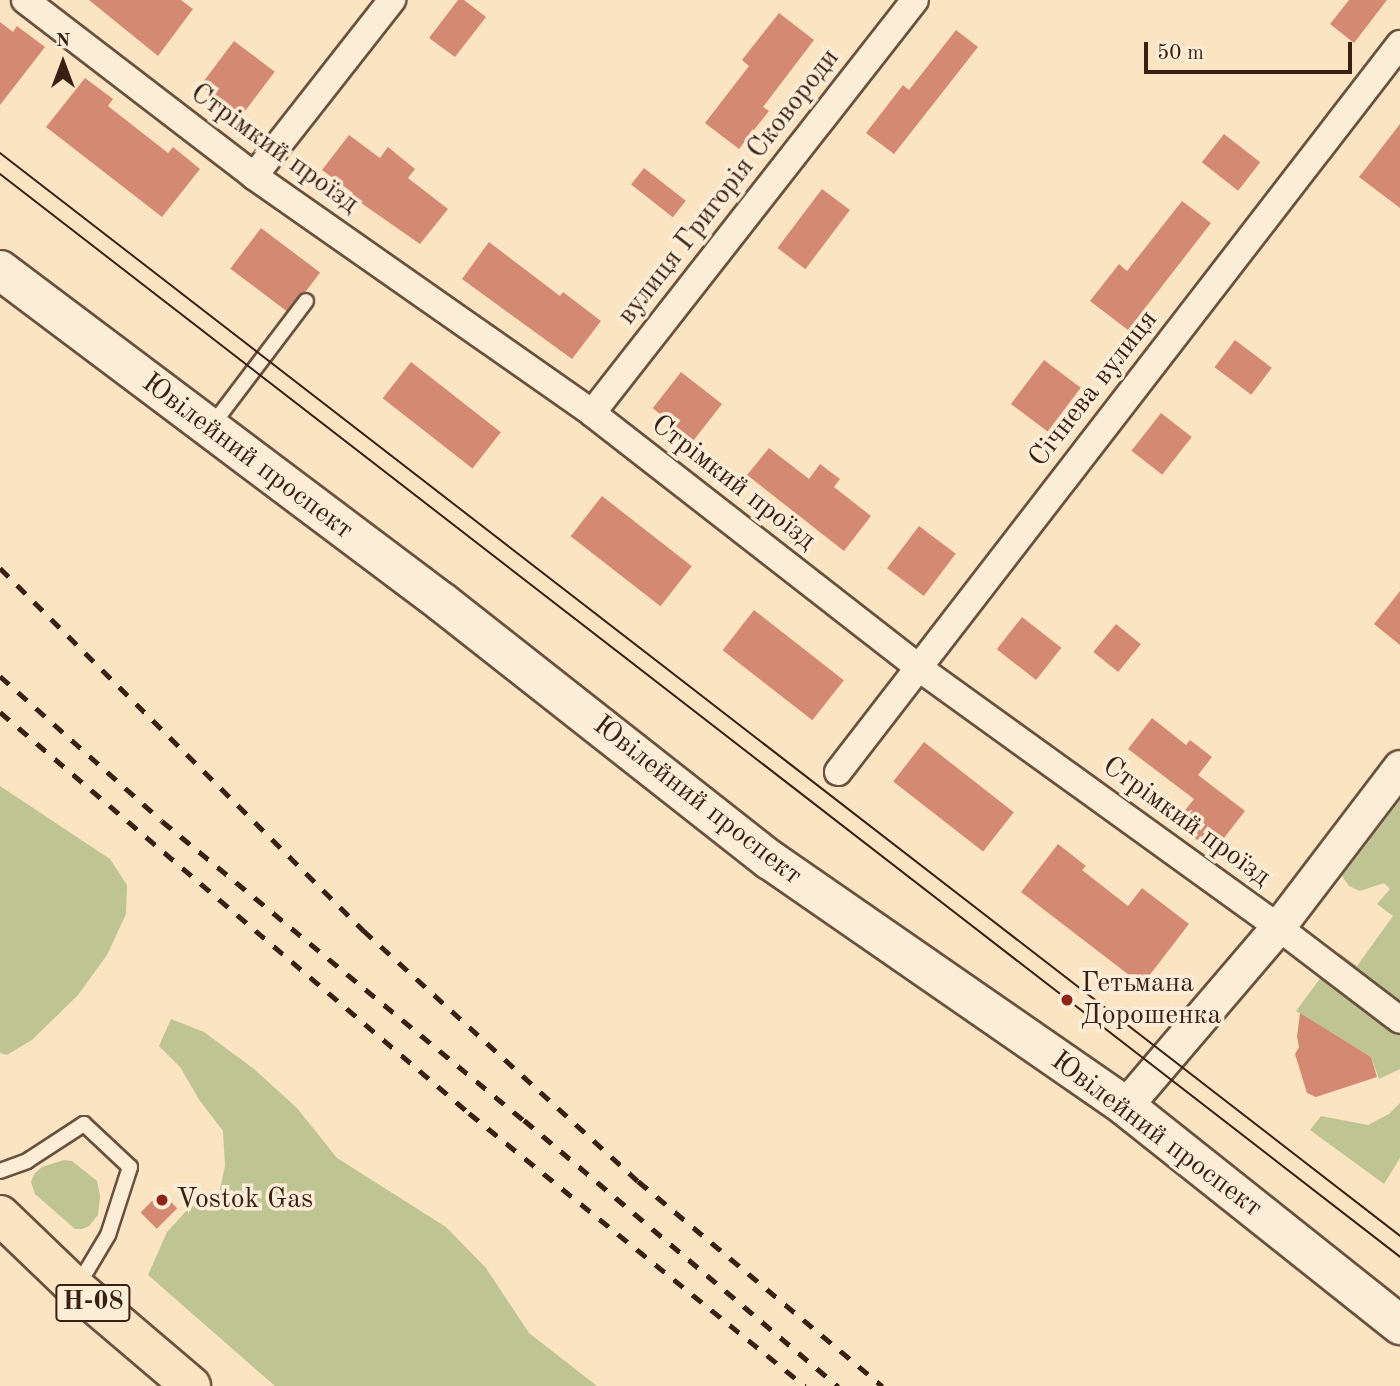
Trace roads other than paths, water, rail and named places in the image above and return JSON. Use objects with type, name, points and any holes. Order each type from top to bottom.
[{"type":"main road","name":"Ювілейний проспект","points":[[0,270],[443,603],[769,860],[1125,1105],[1400,1325]]},
{"type":"main road","name":"Н-08","points":[[0,1215],[76,1288],[191,1386]]},
{"type":"street","name":"Стрімкий проїзд","points":[[25,0],[254,176],[592,413],[919,668],[1278,927],[1400,1020]]},
{"type":"street","points":[[254,176],[392,0]]},
{"type":"street","name":"вулиця Григорія Сковороди","points":[[592,413],[915,0]]},
{"type":"street","name":"Січнева вулиця","points":[[838,772],[1400,44]]},
{"type":"street","points":[[1125,1105],[1278,927],[1400,768]]},
{"type":"lane","points":[[209,429],[306,301]]},
{"type":"lane","points":[[0,1171],[27,1161],[84,1124],[130,1167],[108,1235],[76,1288]]},
{"type":"tram line","points":[[0,153],[1400,1236]]},
{"type":"tram line","points":[[0,174],[1400,1257]]},
{"type":"railway","points":[[0,568],[363,930],[638,1181],[882,1386]]},
{"type":"railway","points":[[0,676],[162,821],[524,1120],[838,1386]]},
{"type":"railway","points":[[0,712],[469,1113],[805,1386]]},
{"type":"place","name":"Гетьмана Дорошенка","points":[[1067,1000]]},
{"type":"place","name":"Vostok Gas","points":[[162,1200]]}]
